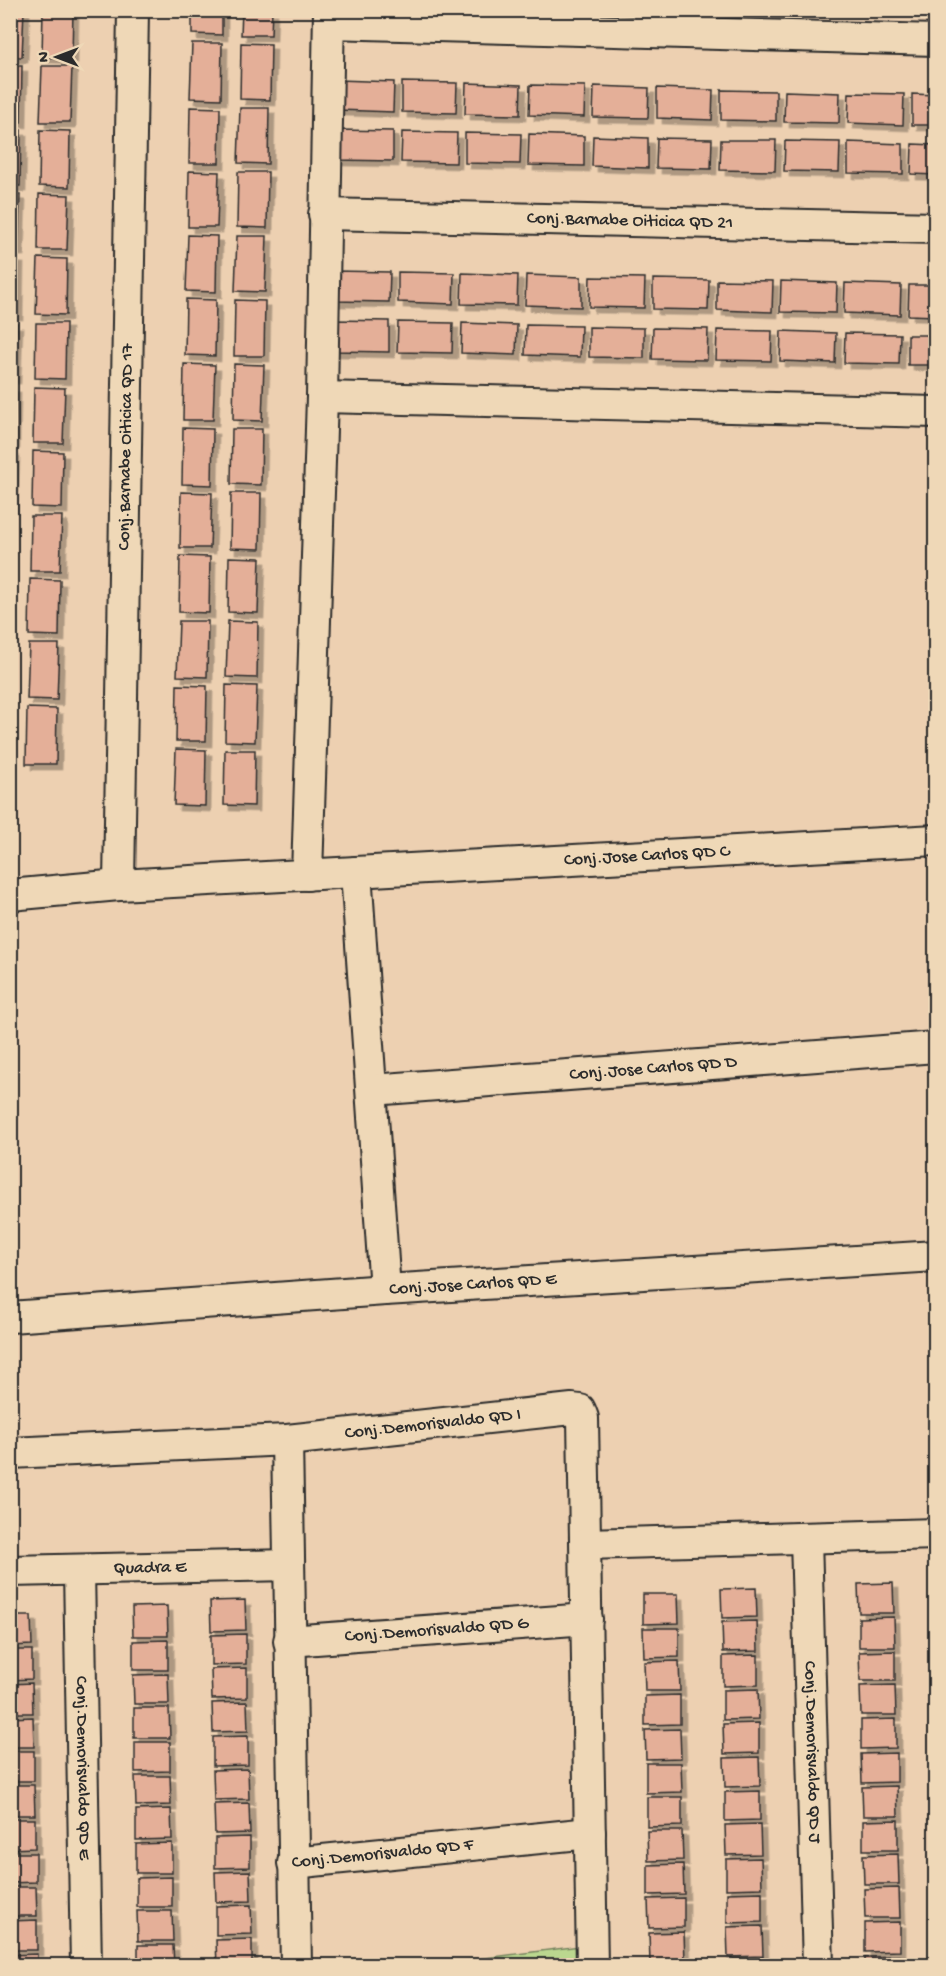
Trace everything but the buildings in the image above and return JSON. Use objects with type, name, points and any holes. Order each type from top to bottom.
[{"type":"street","name":"Conj.Barnabe Oiticica QD 17","points":[[119,885],[133,10]]},
{"type":"street","points":[[307,875],[322,397],[329,17],[936,40]]},
{"type":"street","name":"Conj.Barnabe Oiticica QD 21","points":[[324,214],[936,228]]},
{"type":"street","points":[[322,397],[936,412]]},
{"type":"street","name":"Conj.Jose Carlos QD C","points":[[10,895],[119,885],[936,840]]},
{"type":"street","points":[[356,872],[385,1290]]},
{"type":"street","name":"Conj.Jose Carlos QD D","points":[[372,1090],[936,1047]]},
{"type":"street","name":"Conj.Jose Carlos QD E","points":[[10,1317],[385,1290],[936,1256]]},
{"type":"street","name":"Conj.Demorisvaldo QD I","points":[[10,1453],[286,1440],[572,1408],[580,1410],[583,1418],[586,1544]]},
{"type":"street","name":"Conj.Demorisvaldo QD F","points":[[286,1440],[293,1863],[590,1833]]},
{"type":"street","points":[[592,1965],[586,1544],[936,1534]]},
{"type":"street","name":"Conj.Demorisvaldo QD J","points":[[806,1538],[818,1965]]},
{"type":"street","name":"Quadra E","points":[[10,1571],[288,1565]]},
{"type":"street","name":"Conj.Demorisvaldo QD E","points":[[79,1570],[86,1965]]},
{"type":"street","name":"Conj.Demorisvaldo QD G","points":[[289,1641],[587,1619]]},
{"type":"street","points":[[293,1863],[296,1965]]},
{"type":"green space","points":[[580,1946],[580,1965],[430,1965]]}]
